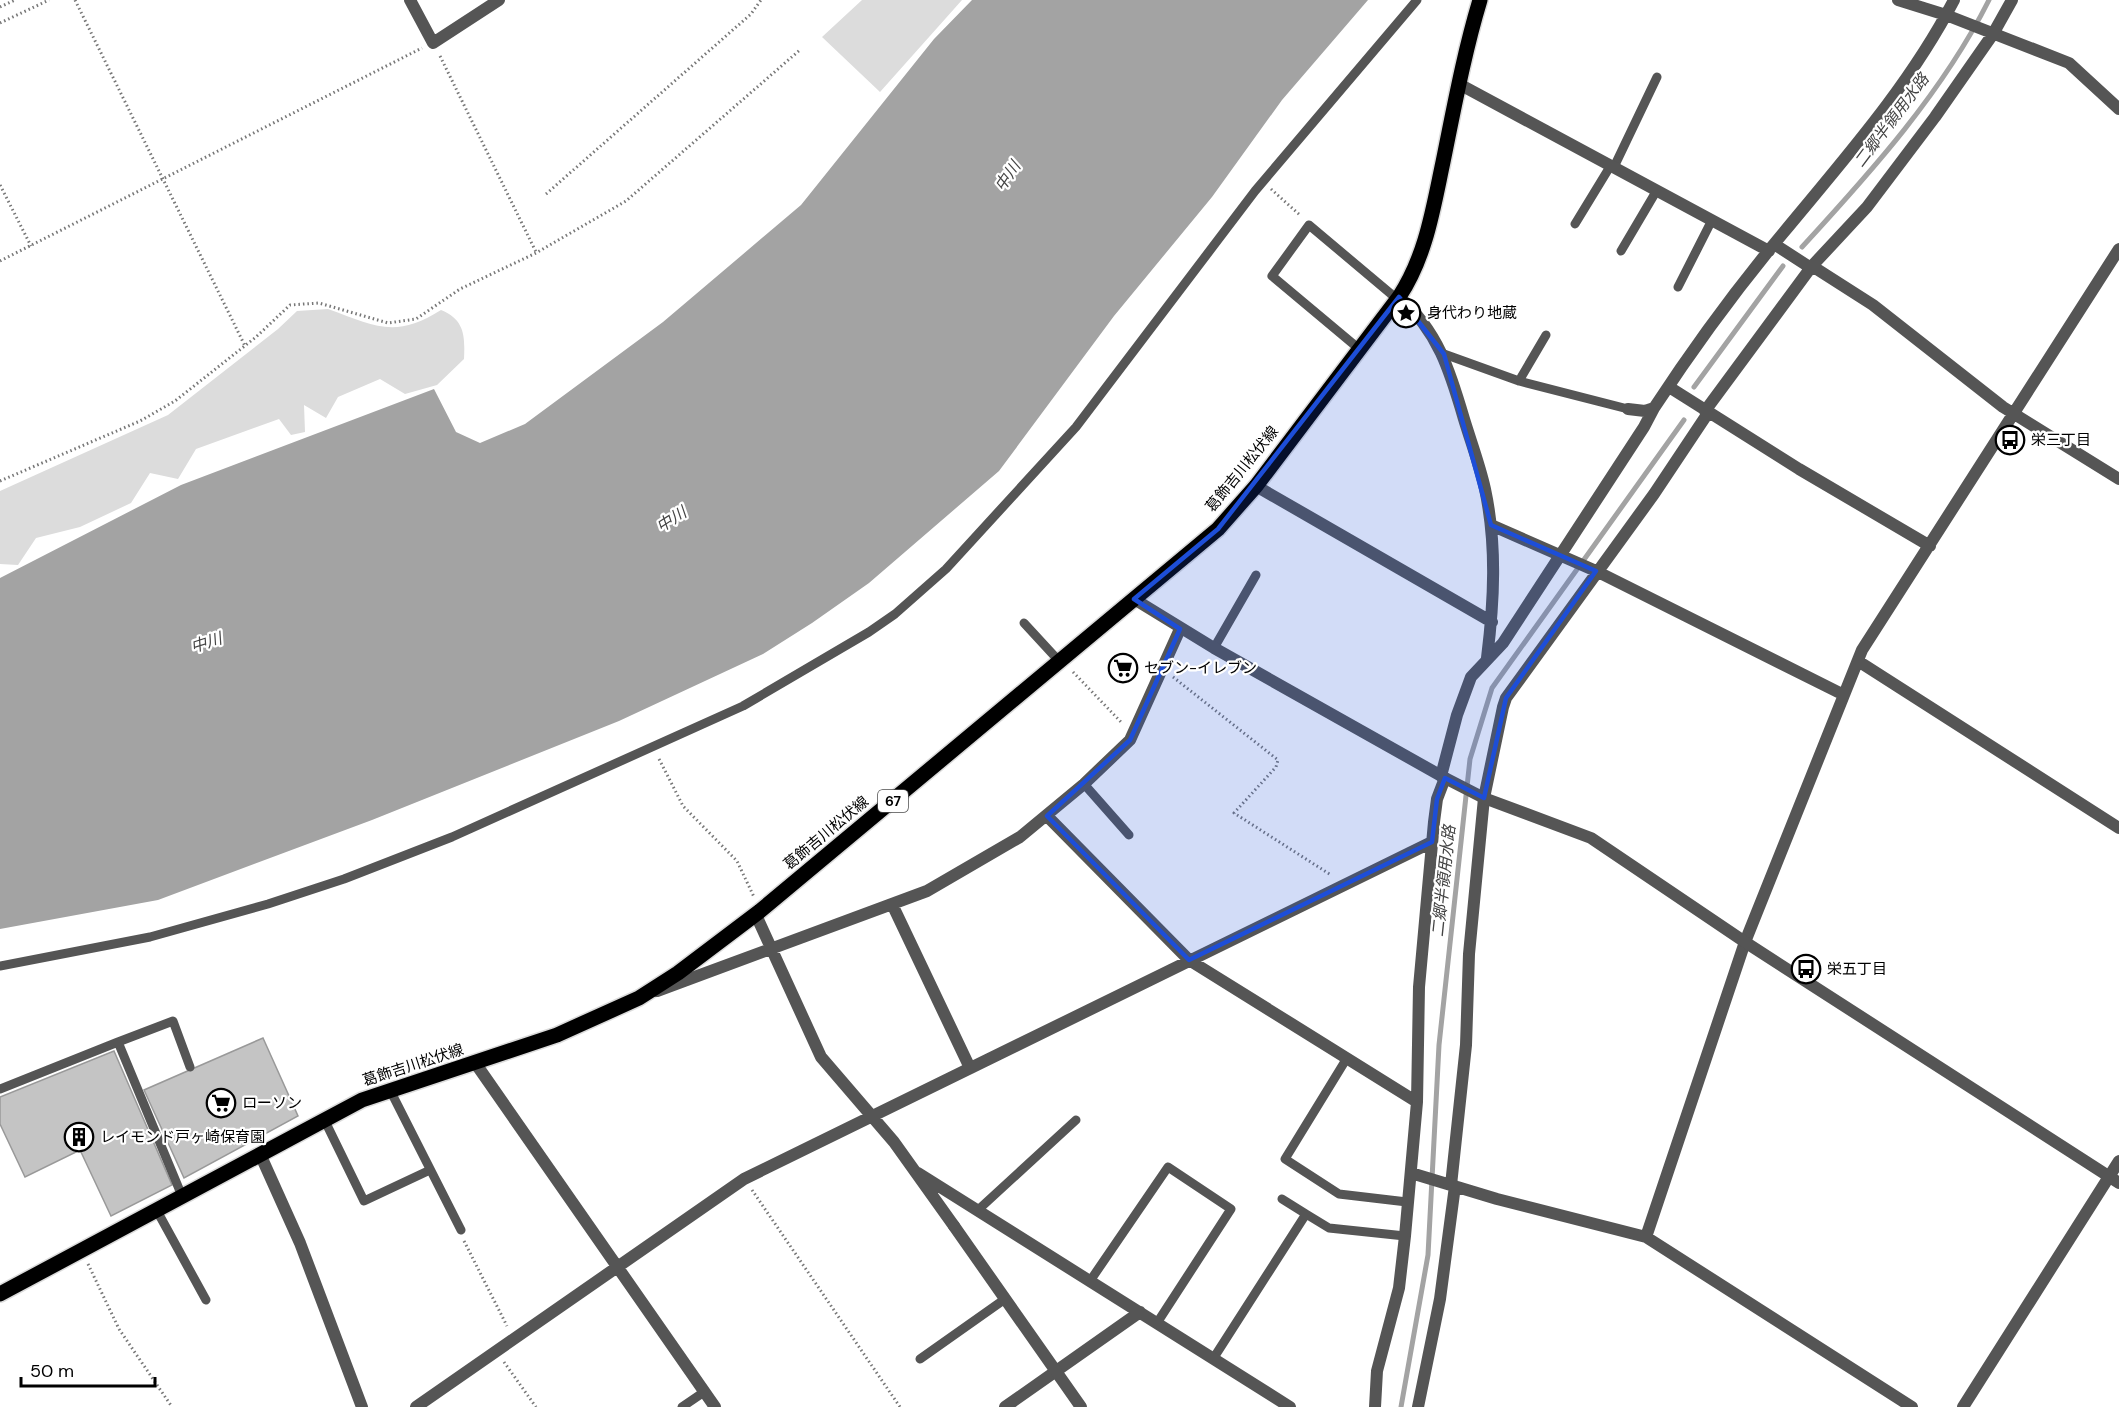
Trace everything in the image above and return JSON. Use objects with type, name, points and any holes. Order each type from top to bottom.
[{"type":"main road","name":"葛飾吉川松伏線","points":[[0,1294],[324,1119],[390,1090],[476,1064],[557,1035],[639,998],[678,973],[758,913],[1218,529],[1256,486],[1398,298],[1418,263],[1425,242],[1459,84],[1480,0]]},
{"type":"street","points":[[410,0],[433,43],[499,0]]},
{"type":"street","points":[[1898,0],[1946,15],[2069,63],[2119,109]]},
{"type":"street","points":[[1375,1407],[1377,1371],[1399,1288],[1405,1236],[1417,1102],[1419,987],[1437,799],[1465,692],[1472,677],[1503,643],[1562,556],[1644,428],[1654,408],[1772,248],[1855,148],[1894,95],[1954,0]]},
{"type":"street","points":[[1418,1407],[1440,1299],[1466,1045],[1468,954],[1484,798],[1506,698],[1654,494],[1706,412],[1811,267],[1867,207],[1993,34],[2012,0]]},
{"type":"street","points":[[1459,84],[1712,220],[1811,267],[1873,305],[1959,375],[2015,414],[2119,479]]},
{"type":"street","points":[[1646,1237],[1745,942],[1862,650],[2119,249]]},
{"type":"street","points":[[1398,298],[1417,315],[1444,354],[1484,488],[1491,525],[1494,599],[1487,658]]},
{"type":"street","points":[[1669,387],[1706,412],[1930,546]]},
{"type":"street","points":[[1628,409],[1645,411],[1654,408]]},
{"type":"street","points":[[1256,486],[1492,622]]},
{"type":"street","points":[[1491,525],[1596,571],[1845,695]]},
{"type":"street","points":[[1134,600],[1180,629],[1443,777],[1484,798],[1591,838],[1745,942],[2114,1180]]},
{"type":"street","points":[[639,998],[927,891],[1020,837],[1117,755],[1133,734],[1180,629]]},
{"type":"street","points":[[1858,662],[2119,828]]},
{"type":"street","points":[[1047,816],[1189,960],[1417,1102]]},
{"type":"street","points":[[416,1407],[744,1179],[1432,842]]},
{"type":"street","points":[[892,904],[970,1068]]},
{"type":"street","points":[[758,913],[821,1057],[873,1116],[918,1173],[1081,1407]]},
{"type":"street","points":[[476,1064],[715,1407]]},
{"type":"street","points":[[260,1154],[304,1252],[362,1407]]},
{"type":"street","points":[[1963,1407],[2114,1180],[2119,1161]]},
{"type":"street","points":[[918,1173],[1290,1407]]},
{"type":"street","points":[[1411,1173],[1646,1237],[1912,1407]]},
{"type":"street","points":[[1005,1407],[1140,1312]]},
{"type":"lane","points":[[0,966],[150,937],[268,904],[344,879],[452,837],[743,706],[868,632],[932,582],[1076,427],[1263,182],[1417,0]]},
{"type":"lane","points":[[1575,224],[1612,166],[1657,77]]},
{"type":"lane","points":[[1621,251],[1657,190]]},
{"type":"lane","points":[[1678,287],[1712,220]]},
{"type":"lane","points":[[1358,348],[1272,276],[1309,225],[1398,298]]},
{"type":"lane","points":[[1519,381],[1546,335]]},
{"type":"lane","points":[[1444,354],[1519,381],[1628,409]]},
{"type":"lane","points":[[1214,648],[1256,575]]},
{"type":"lane","points":[[1024,623],[1060,661]]},
{"type":"lane","points":[[1084,784],[1129,836]]},
{"type":"lane","points":[[0,1089],[45,1069],[173,1021],[190,1067]]},
{"type":"lane","points":[[118,1042],[182,1196]]},
{"type":"lane","points":[[1347,1058],[1285,1159],[1339,1194],[1407,1202]]},
{"type":"lane","points":[[390,1090],[461,1230]]},
{"type":"lane","points":[[324,1119],[364,1201],[430,1170]]},
{"type":"lane","points":[[978,1210],[1076,1120]]},
{"type":"lane","points":[[1090,1281],[1168,1167],[1231,1209],[1157,1323]]},
{"type":"lane","points":[[1282,1199],[1329,1228],[1405,1236]]},
{"type":"lane","points":[[156,1209],[206,1300]]},
{"type":"lane","points":[[1213,1359],[1306,1214]]},
{"type":"lane","points":[[921,1359],[1005,1299]]},
{"type":"lane","points":[[682,1407],[704,1392]]},
{"type":"path","points":[[0,7],[15,0]]},
{"type":"path","points":[[0,23],[49,0]]},
{"type":"path","points":[[75,0],[244,346]]},
{"type":"path","points":[[546,194],[751,14],[761,0]]},
{"type":"path","points":[[0,261],[433,43],[536,253]]},
{"type":"path","points":[[0,481],[140,421],[176,401],[290,305],[319,303],[388,322],[416,319],[460,289],[536,253],[626,201],[801,49]]},
{"type":"path","points":[[1263,182],[1309,225]]},
{"type":"path","points":[[0,185],[31,246]]},
{"type":"path","points":[[1060,661],[1133,734]]},
{"type":"path","points":[[1163,668],[1278,760],[1276,767],[1234,813],[1338,879],[1341,887]]},
{"type":"path","points":[[653,746],[683,806],[737,861],[758,913]]},
{"type":"path","points":[[749,1186],[900,1407]]},
{"type":"path","points":[[461,1230],[513,1340]]},
{"type":"path","points":[[81,1249],[119,1329],[172,1407]]},
{"type":"path","points":[[502,1358],[536,1407]]},
{"type":"highlighted area","points":[[1399,297],[1444,354],[1491,525],[1596,571],[1506,698],[1484,798],[1445,778],[1437,799],[1432,842],[1189,960],[1047,816],[1130,740],[1180,629],[1134,599],[1218,529]]},
{"type":"shaded area","points":[[862,0],[962,0],[880,92],[822,37]]},
{"type":"shaded area","points":[[328,309],[385,327],[411,324],[441,310],[455,319],[462,330],[464,359],[437,385],[405,394],[380,379],[338,397],[326,418],[304,405],[305,432],[291,435],[279,419],[196,449],[178,479],[150,473],[131,503],[80,527],[36,538],[18,565],[0,564],[0,491],[168,415],[278,329],[297,311]]},
{"type":"water","name":"中川","points":[[972,0],[1368,0],[1282,100],[1212,197],[1114,316],[999,471],[869,583],[812,623],[763,654],[619,721],[372,820],[158,900],[0,929],[0,578],[181,485],[434,389],[456,432],[480,443],[525,424],[663,322],[801,205],[934,39]]},
{"type":"building","name":"ローソン","points":[[263,1038],[298,1116],[184,1178],[144,1090]]},
{"type":"building","name":"レイモンド戸ヶ崎保育園","points":[[114,1051],[172,1185],[111,1216],[80,1150],[25,1177],[0,1124],[0,1097]]},
{"type":"waterway","name":"二郷半領用水路","points":[[1802,247],[1854,190],[1928,99],[1971,34],[1989,0]]},
{"type":"waterway","name":"二郷半領用水路","points":[[1694,387],[1783,266]]},
{"type":"waterway","name":"二郷半領用水路","points":[[1401,1407],[1428,1255],[1439,1045],[1470,759],[1492,688],[1684,420]]},
{"type":"place","name":"身代わり地蔵","points":[[1406,313]]},
{"type":"place","name":"栄三丁目","points":[[2010,440]]},
{"type":"place","name":"セブン-イレブン","points":[[1123,668]]},
{"type":"place","name":"栄五丁目","points":[[1806,969]]},
{"type":"place","name":"ローソン","points":[[221,1103]]},
{"type":"place","name":"レイモンド戸ヶ崎保育園","points":[[79,1137]]}]
